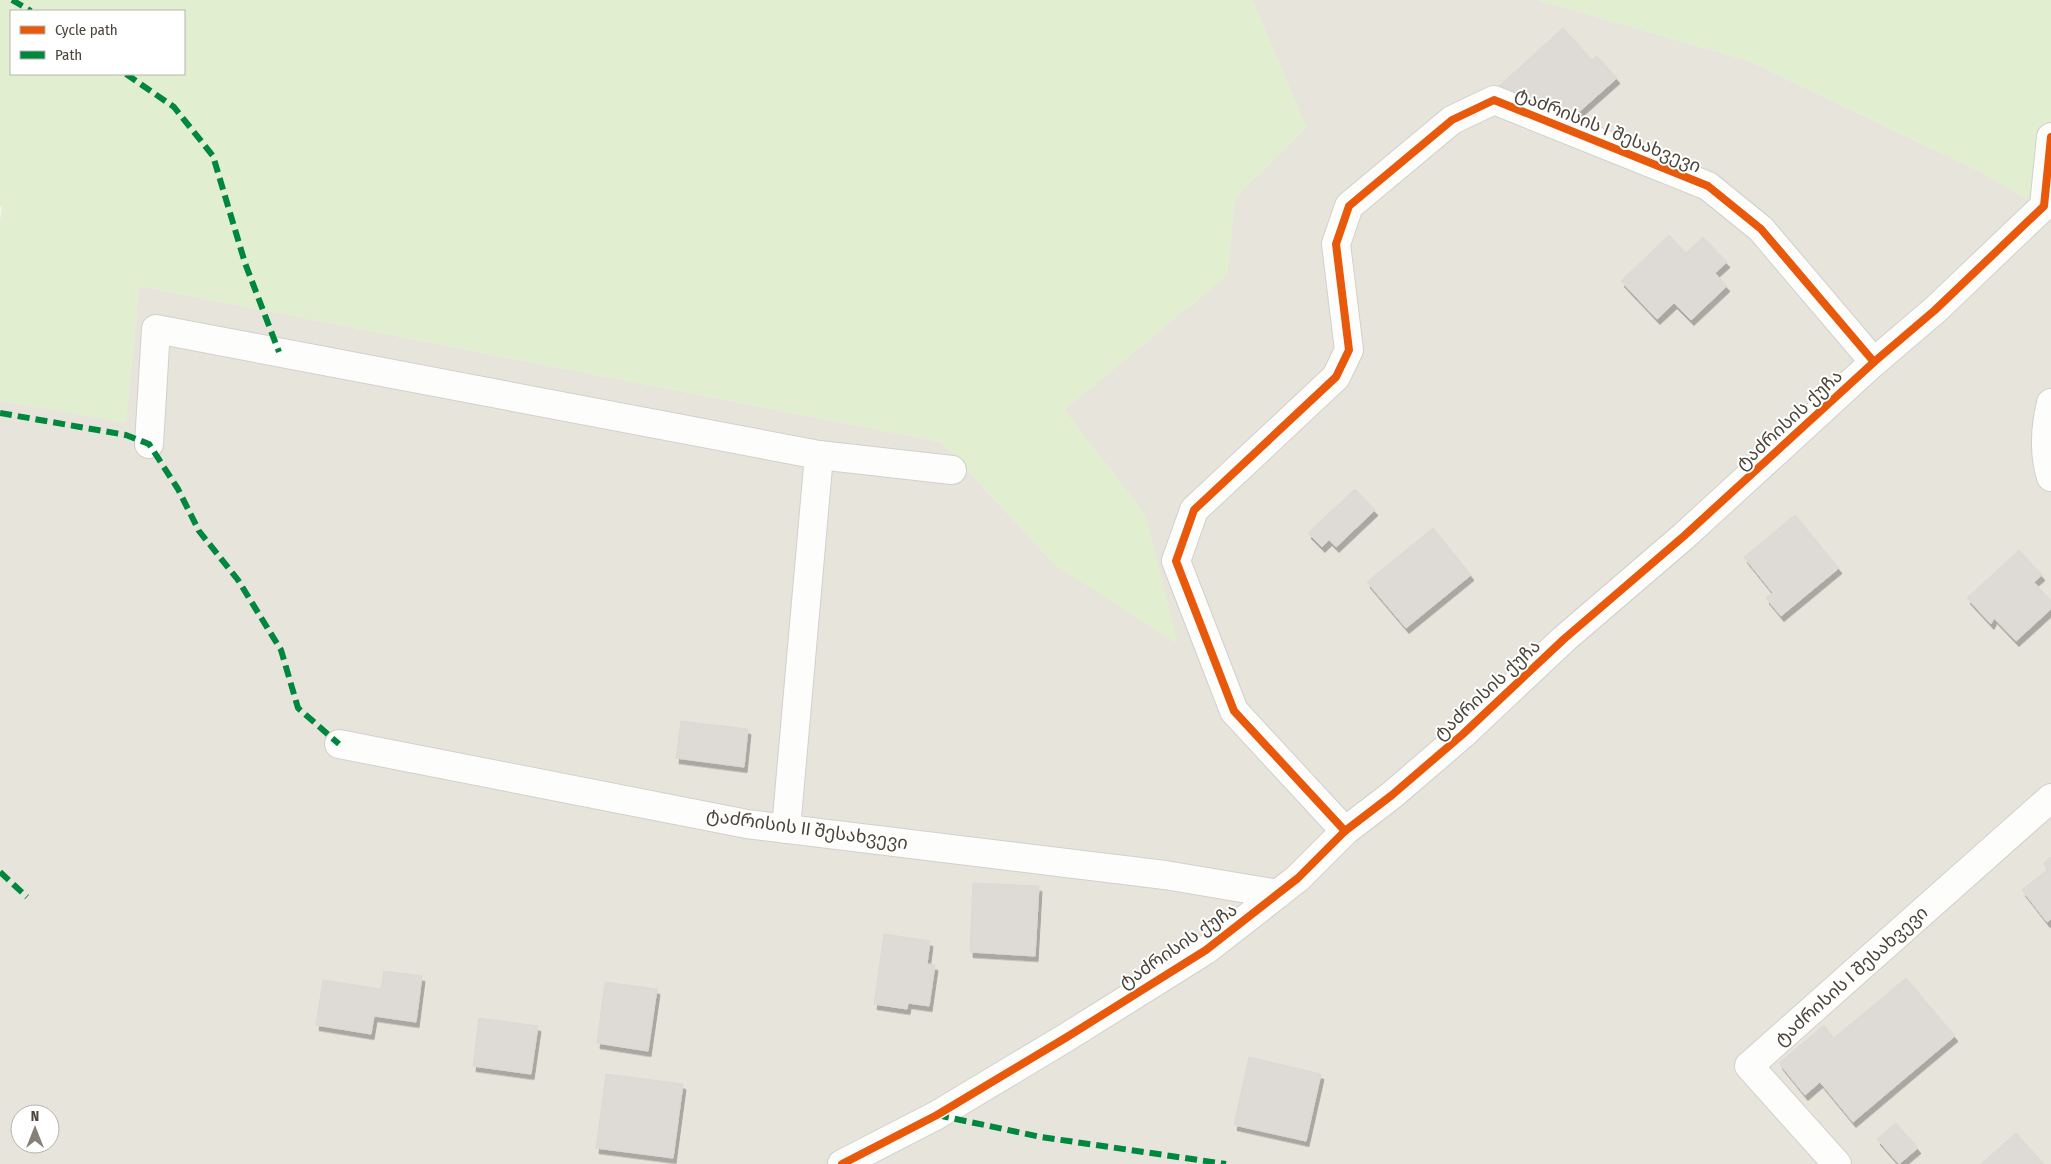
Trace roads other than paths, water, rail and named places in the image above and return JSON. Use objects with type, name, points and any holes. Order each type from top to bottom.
[{"type":"street","name":"ტაძრისის I შესახვევი","points":[[1345,832],[1234,712],[1176,561],[1194,510],[1336,377],[1350,350],[1336,244],[1350,206],[1452,120],[1494,100],[1708,186],[1761,229],[1874,362]]},
{"type":"street","name":"ტაძრისის ქუჩა","points":[[842,1164],[937,1115],[1206,950],[1298,878],[1345,832],[1392,795],[1463,734],[1564,639],[1684,536],[1874,362],[2048,209],[2051,137]]},
{"type":"street","points":[[149,444],[156,329],[819,455],[952,470]]},
{"type":"street","points":[[2051,403],[2046,428],[2046,460],[2051,477]]},
{"type":"street","points":[[786,828],[819,455]]},
{"type":"street","name":"ტაძრისის II შესახვევი","points":[[339,744],[728,820],[1165,875],[1278,894]]},
{"type":"street","name":"ტაძრისის I შესახვევი","points":[[1837,1164],[1749,1066],[2051,798]]}]
